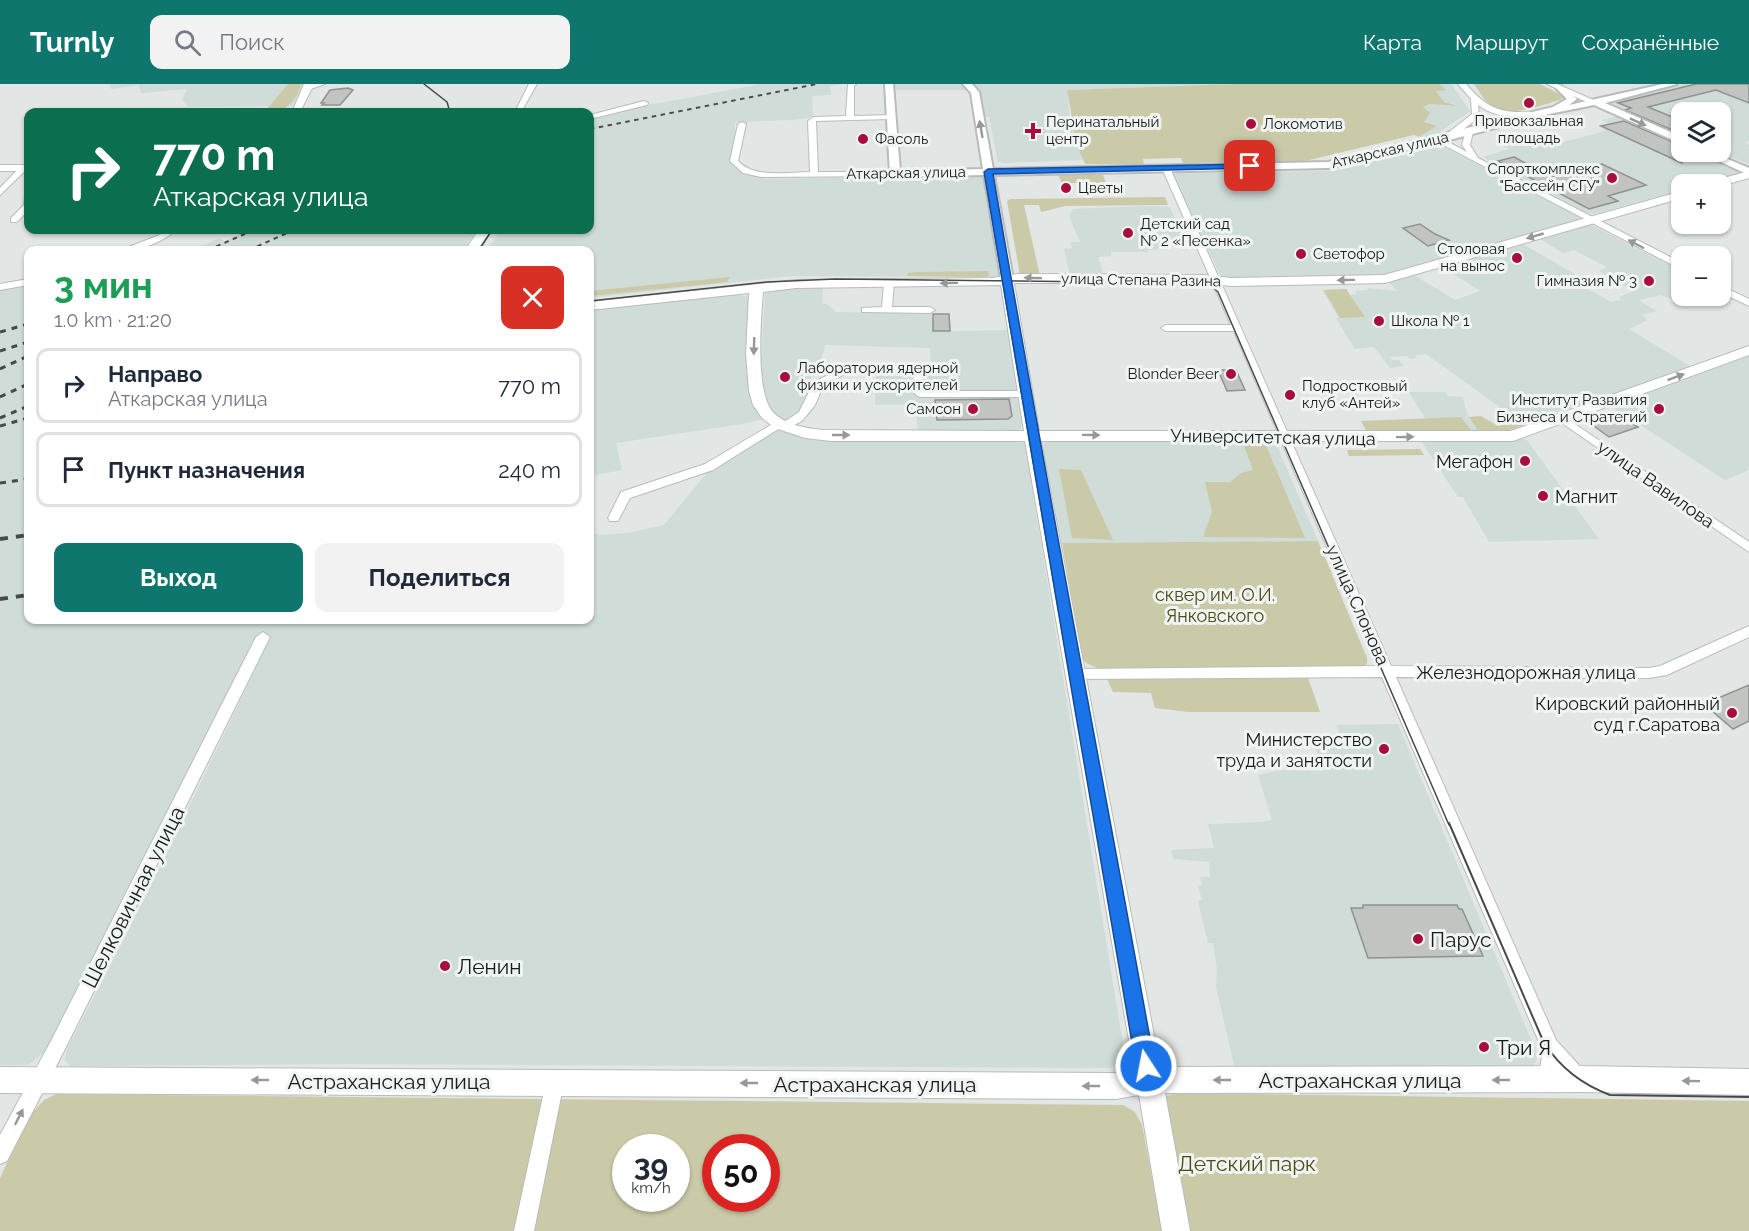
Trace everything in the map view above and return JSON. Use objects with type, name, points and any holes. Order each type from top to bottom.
[{"type":"main road","points":[[298,108],[308,86]]},
{"type":"main road","points":[[0,168],[24,168]]},
{"type":"main road","points":[[1731,178],[1749,173]]},
{"type":"main road","name":"улица Степана Разина","points":[[594,306],[796,284],[992,282],[1007,279],[1169,278],[1217,281],[1385,279],[1671,197]]},
{"type":"main road","points":[[1007,279],[1032,434],[1176,1231]]},
{"type":"main road","points":[[756,288],[755,382],[762,409],[782,425]]},
{"type":"main road","name":"Университетская улица","points":[[782,425],[813,434],[831,436],[1032,434],[1283,437],[1513,436],[1749,350]]},
{"type":"main road","name":"Астраханская улица","points":[[0,1080],[1116,1086],[1148,1080],[1581,1079],[1749,1082]]},
{"type":"street","points":[[308,86],[321,84]]},
{"type":"street","points":[[520,108],[533,84]]},
{"type":"street","points":[[850,118],[851,84]]},
{"type":"street","points":[[889,84],[895,174]]},
{"type":"street","points":[[967,84],[975,92],[1007,279]]},
{"type":"street","points":[[1462,84],[1474,100],[1505,114],[1534,114]]},
{"type":"street","name":"Аткарская улица","points":[[742,124],[734,161],[739,168],[761,175],[1328,165],[1442,139],[1534,114],[1673,84]]},
{"type":"street","points":[[1555,86],[1671,136]]},
{"type":"street","name":"Аткарская улица","points":[[1548,111],[1573,99],[1555,86]]},
{"type":"street","points":[[1474,100],[1476,115],[1442,139],[1479,161],[1671,261]]},
{"type":"street","points":[[594,116],[645,103]]},
{"type":"street","points":[[814,174],[812,121],[814,119],[891,117]]},
{"type":"street","points":[[1469,132],[1467,148],[1479,161]]},
{"type":"street","points":[[1725,162],[1749,173]]},
{"type":"street","name":"улица Слонова","points":[[1166,168],[1548,1042],[1551,1057],[1547,1080]]},
{"type":"street","points":[[0,192],[24,170]]},
{"type":"street","points":[[14,220],[24,210]]},
{"type":"street","points":[[135,246],[164,234]]},
{"type":"street","points":[[0,287],[24,283]]},
{"type":"street","points":[[887,310],[889,283]]},
{"type":"street","points":[[1731,294],[1749,303]]},
{"type":"street","points":[[865,310],[930,310]]},
{"type":"street","points":[[1166,328],[1237,327]]},
{"type":"street","points":[[614,518],[625,495],[709,467],[782,425],[801,419],[807,412],[818,384],[848,368],[918,369],[920,394],[1026,394]]},
{"type":"street","name":"улица Вавилова","points":[[1563,419],[1749,548]]},
{"type":"street","name":"Железнодорожная улица","points":[[1077,674],[1387,671],[1649,673],[1662,671],[1749,631]]},
{"type":"street","name":"Шелковичная улица","points":[[0,1154],[37,1080],[58,1045],[262,638]]},
{"type":"street","name":"улица Слонова","points":[[1548,1042],[1568,1068],[1581,1079]]},
{"type":"street","points":[[524,1231],[555,1082]]},
{"type":"shaded area","points":[[110,84],[303,84],[298,97],[291,106],[189,107],[182,100],[187,89],[141,93],[139,85],[111,89]]},
{"type":"shaded area","points":[[761,84],[842,84],[830,86],[831,95],[812,96],[813,117],[735,122],[735,149],[731,163],[736,169],[766,179],[981,175],[984,178],[985,196],[1000,274],[998,277],[792,276],[594,298],[594,246],[490,246],[498,234],[594,234],[594,117],[629,106],[660,103]]},
{"type":"shaded area","points":[[892,84],[963,84],[968,90],[892,90]]},
{"type":"shaded area","points":[[971,84],[1234,84],[1067,90],[1070,117],[1084,160],[1003,163],[998,162],[989,117],[985,117],[979,91]]},
{"type":"shaded area","points":[[1439,84],[1451,84],[1470,111],[1428,140],[1419,137],[1436,126],[1424,122],[1427,112],[1422,108],[1430,104],[1458,105],[1444,102],[1436,91],[1441,88]]},
{"type":"shaded area","points":[[1683,84],[1749,84],[1749,141],[1744,143],[1749,145],[1749,164],[1731,157],[1731,102],[1671,102],[1671,133],[1607,104]]},
{"type":"shaded area","points":[[1618,116],[1671,140],[1671,162],[1719,162],[1737,170],[1739,174],[1731,176],[1731,174],[1671,174],[1671,193],[1594,214],[1585,212],[1483,157],[1509,149],[1503,146],[1527,139],[1544,147],[1606,131],[1599,126],[1608,124],[1602,120]]},
{"type":"shaded area","points":[[1437,144],[1578,215],[1580,220],[1382,276],[1228,279],[1220,275],[1173,175],[1181,171],[1190,173],[1332,171],[1367,164],[1363,162]]},
{"type":"shaded area","name":"Детский сад № 2 «Песенка»","points":[[1170,207],[1185,243],[1169,243],[1156,250],[1147,250],[1148,252],[1111,252],[1111,256],[1098,257],[1104,276],[1070,276],[1064,249],[1072,248],[1070,242],[1080,242],[1069,216],[1073,209]]},
{"type":"shaded area","points":[[1588,223],[1671,266],[1671,299],[1661,295],[1639,300],[1656,311],[1642,315],[1648,320],[1629,329],[1690,366],[1526,426],[1426,354],[1415,355],[1416,358],[1411,359],[1407,356],[1390,357],[1392,360],[1399,360],[1404,366],[1390,368],[1374,347],[1355,349],[1322,290],[1346,289],[1349,295],[1357,294],[1355,291],[1368,290],[1367,288],[1397,291],[1388,281],[1412,274],[1455,300],[1480,291],[1441,266],[1519,242],[1575,274],[1567,277],[1611,302],[1621,300],[1619,297],[1634,291],[1599,271],[1606,268],[1605,266],[1574,250],[1563,253],[1537,237]]},
{"type":"shaded area","points":[[240,234],[474,234],[466,246],[202,246],[219,238],[225,241]]},
{"type":"shaded area","points":[[24,285],[24,624],[594,624],[594,533],[601,535],[629,533],[664,525],[706,474],[777,428],[818,440],[1015,439],[1022,441],[1025,445],[1124,1051],[1121,1062],[1110,1068],[346,1064],[70,1066],[65,1060],[67,1049],[148,892],[270,639],[254,639],[46,1051],[28,1065],[0,1065],[1,289]]},
{"type":"shaded area","points":[[823,287],[822,303],[827,304],[836,312],[949,314],[951,331],[1008,330],[1022,428],[1017,431],[918,432],[916,408],[909,408],[909,405],[875,405],[876,366],[931,366],[930,348],[825,345],[820,366],[812,374],[804,407],[798,417],[787,423],[771,414],[760,381],[765,293],[773,288]]},
{"type":"shaded area","points":[[737,294],[748,297],[758,412],[763,419],[616,443],[622,470],[594,475],[594,308]]},
{"type":"shaded area","points":[[1749,356],[1749,470],[1725,480],[1611,406]]},
{"type":"shaded area","points":[[1409,392],[1445,392],[1448,396],[1463,397],[1467,414],[1479,433],[1434,433]]},
{"type":"shaded area","points":[[1055,438],[1268,441],[1277,446],[1318,541],[1062,543],[1043,447],[1045,441]]},
{"type":"shaded area","points":[[1526,439],[1599,539],[1489,542],[1463,497],[1458,497],[1421,441]]},
{"type":"shaded area","points":[[1398,724],[1537,1054],[1536,1062],[1532,1067],[1235,1069],[1216,987],[1217,970],[1213,943],[1208,943],[1198,901],[1202,900],[1198,886],[1202,885],[1200,877],[1210,877],[1209,862],[1173,859],[1171,850],[1214,848],[1208,824],[1272,820],[1258,775],[1281,770],[1323,771],[1315,748],[1344,747],[1336,725]]},
{"type":"green space","points":[[288,84],[301,84],[294,100],[285,108],[268,108]]},
{"type":"green space","name":"Локомотив","points":[[1234,84],[1439,84],[1446,90],[1436,91],[1444,102],[1459,106],[1430,104],[1423,107],[1430,113],[1424,122],[1437,126],[1419,137],[1414,135],[1305,161],[1183,163],[1181,158],[1143,159],[1144,164],[1085,164],[1077,145],[1067,90]]},
{"type":"green space","points":[[1474,84],[1540,84],[1565,97],[1526,110],[1500,110],[1489,105]]},
{"type":"green space","points":[[1058,175],[1103,175],[1106,183],[1062,183]]},
{"type":"green space","points":[[1165,197],[1168,205],[1065,206],[1041,212],[1039,205],[1024,205],[1040,276],[1020,275],[1007,201],[1010,199]]},
{"type":"green space","points":[[988,271],[989,275],[986,277],[907,276],[908,273],[917,272]]},
{"type":"green space","points":[[730,277],[727,282],[594,296],[594,291]]},
{"type":"green space","points":[[1346,289],[1365,317],[1340,318],[1324,290]]},
{"type":"green space","points":[[1481,416],[1498,426],[1517,420],[1524,425],[1506,431],[1478,431],[1469,417]]},
{"type":"green space","points":[[1461,417],[1471,430],[1367,432],[1361,421]]},
{"type":"green space","points":[[1243,443],[1265,443],[1305,538],[1203,537],[1212,512],[1205,482],[1230,482],[1241,473],[1253,470]]},
{"type":"green space","points":[[1420,449],[1424,455],[1349,456],[1347,450]]},
{"type":"green space","points":[[1059,469],[1081,470],[1113,540],[1072,538]]},
{"type":"green space","name":"сквер им. О.И. Янковского","points":[[1318,541],[1367,658],[1367,664],[1362,667],[1097,668],[1083,659],[1062,543]]},
{"type":"green space","points":[[1308,678],[1320,712],[1188,712],[1155,708],[1151,693],[1113,692],[1107,679]]},
{"type":"green space","name":"Детский парк","points":[[1178,1093],[1749,1101],[1749,1231],[1188,1231],[1164,1103],[1166,1096]]},
{"type":"green space","points":[[57,1094],[1123,1105],[1135,1112],[1142,1125],[1162,1231],[0,1231],[0,1178],[30,1115],[44,1100]]},
{"type":"building","points":[[1696,84],[1749,84],[1749,103],[1716,90],[1648,107],[1671,116],[1671,129],[1625,110],[1631,108],[1618,103]]},
{"type":"building","points":[[348,88],[353,90],[340,105],[322,105],[324,103],[321,103],[330,90]]},
{"type":"building","points":[[1624,121],[1671,141],[1671,158],[1601,126]]},
{"type":"building","points":[[1514,157],[1551,177],[1602,164],[1646,185],[1608,196],[1618,201],[1589,209],[1498,161]]},
{"type":"building","points":[[1420,224],[1449,240],[1428,246],[1403,228]]},
{"type":"building","points":[[933,314],[949,314],[950,331],[933,331]]},
{"type":"building","points":[[1218,370],[1236,370],[1245,390],[1227,391]]},
{"type":"building","name":"Самсон","points":[[1009,399],[1012,416],[1008,419],[937,420],[935,400]]},
{"type":"building","points":[[1614,412],[1638,427],[1609,437],[1587,421]]},
{"type":"building","name":"Кировский районный суд г.Саратова","points":[[1749,685],[1749,721],[1733,729],[1704,704]]},
{"type":"building","name":"Парус","points":[[1363,905],[1457,905],[1459,909],[1462,909],[1483,956],[1368,958],[1351,908],[1363,908]]},
{"type":"tram line","points":[[424,84],[447,102],[449,108]]},
{"type":"tram line","points":[[482,246],[489,234]]},
{"type":"tram line","points":[[594,301],[767,282],[835,279],[1196,283],[1211,286],[1218,292],[1449,825]]},
{"type":"tram line","points":[[1449,823],[1544,1043],[1565,1068],[1590,1086],[1610,1095],[1749,1097]]},
{"type":"railway","points":[[594,128],[817,84]]},
{"type":"railway","points":[[217,246],[245,234]]},
{"type":"railway","points":[[258,246],[285,234]]},
{"type":"railway","points":[[0,332],[24,325]]},
{"type":"railway","points":[[0,351],[24,343]]},
{"type":"railway","points":[[0,369],[24,358]]},
{"type":"railway","points":[[0,397],[24,386]]},
{"type":"railway","points":[[0,418],[24,408]]},
{"type":"railway","points":[[0,426],[24,419]]},
{"type":"railway","points":[[0,483],[24,480]]},
{"type":"railway","points":[[0,539],[24,536]]},
{"type":"railway","points":[[0,599],[24,596]]},
{"type":"place","name":"Привокзальная площадь","points":[[1529,103]]},
{"type":"place","name":"Локомотив","points":[[1251,124]]},
{"type":"place","name":"Перинатальный центр","points":[[1033,131]]},
{"type":"place","name":"Фасоль","points":[[863,139]]},
{"type":"place","name":"Спорткомплекс \"Бассейн СГУ\"","points":[[1612,178]]},
{"type":"place","name":"Цветы","points":[[1066,188]]},
{"type":"place","name":"Детский сад № 2 «Песенка»","points":[[1128,233]]},
{"type":"place","name":"Светофор","points":[[1301,254]]},
{"type":"place","name":"Столовая на вынос","points":[[1517,258]]},
{"type":"place","name":"Гимназия № 3","points":[[1649,281]]},
{"type":"place","name":"Школа № 1","points":[[1379,321]]},
{"type":"place","name":"Blonder Beer","points":[[1231,374]]},
{"type":"place","name":"Лаборатория ядерной физики и ускорителей","points":[[785,377]]},
{"type":"place","name":"Подростковый клуб «Антей»","points":[[1290,395]]},
{"type":"place","name":"Самсон","points":[[973,409]]},
{"type":"place","name":"Институт Развития Бизнеса и Стратегий","points":[[1659,409]]},
{"type":"place","name":"Мегафон","points":[[1525,461]]},
{"type":"place","name":"Магнит","points":[[1543,496]]},
{"type":"place","name":"Кировский районный суд г.Саратова","points":[[1732,713]]},
{"type":"place","name":"Министерство труда и занятости","points":[[1384,749]]},
{"type":"place","name":"Парус","points":[[1418,939]]},
{"type":"place","name":"Ленин","points":[[445,966]]},
{"type":"place","name":"Три Я","points":[[1484,1047]]},
{"type":"route","points":[[1146,1066],[1032,434],[988,172],[1250,166]]}]
